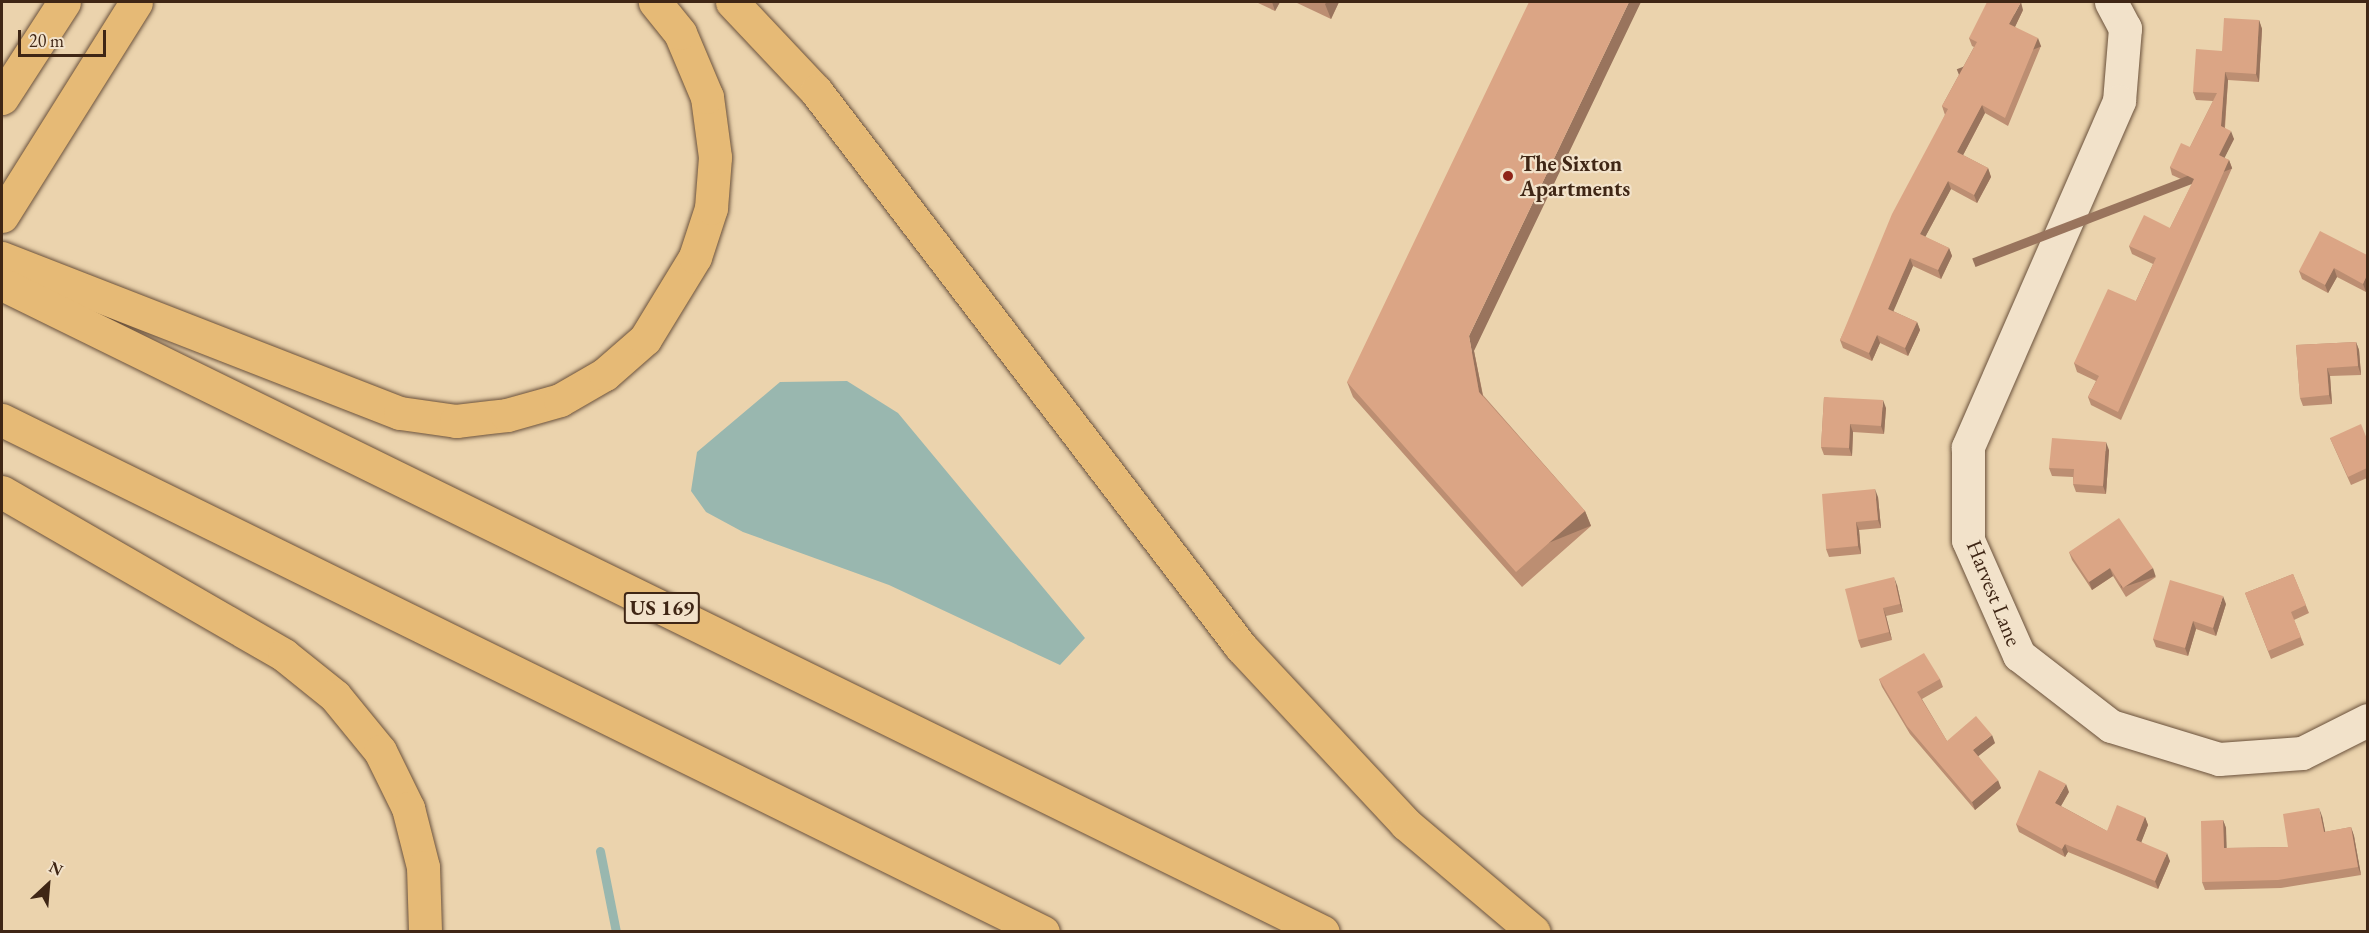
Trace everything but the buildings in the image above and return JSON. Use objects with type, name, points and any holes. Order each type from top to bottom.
[{"type":"main road","points":[[2,98],[64,2]]},
{"type":"main road","points":[[2,216],[136,2]]},
{"type":"main road","points":[[2,258],[400,413],[456,421],[507,415],[560,400],[605,374],[645,339],[695,257],[711,208],[715,158],[707,97],[681,33],[655,2]]},
{"type":"main road","points":[[732,2],[816,91],[1240,647],[1406,824],[1534,932]]},
{"type":"main road","name":"US 169","points":[[2,284],[1323,932]]},
{"type":"main road","points":[[2,420],[1043,932]]},
{"type":"main road","points":[[2,492],[284,655],[335,696],[380,751],[408,808],[423,867],[426,932]]},
{"type":"street","name":"Harvest Lane","points":[[2111,2],[2125,28],[2119,101],[1968,447],[1968,540],[2019,655],[2111,726],[2219,759],[2302,753],[2367,720]]},
{"type":"water","points":[[847,381],[898,413],[1085,638],[1060,665],[889,585],[743,532],[706,512],[691,491],[697,452],[780,382]]},
{"type":"waterway","points":[[600,851],[616,932]]},
{"type":"place","name":"The Sixton Apartments","points":[[1508,176]]}]
